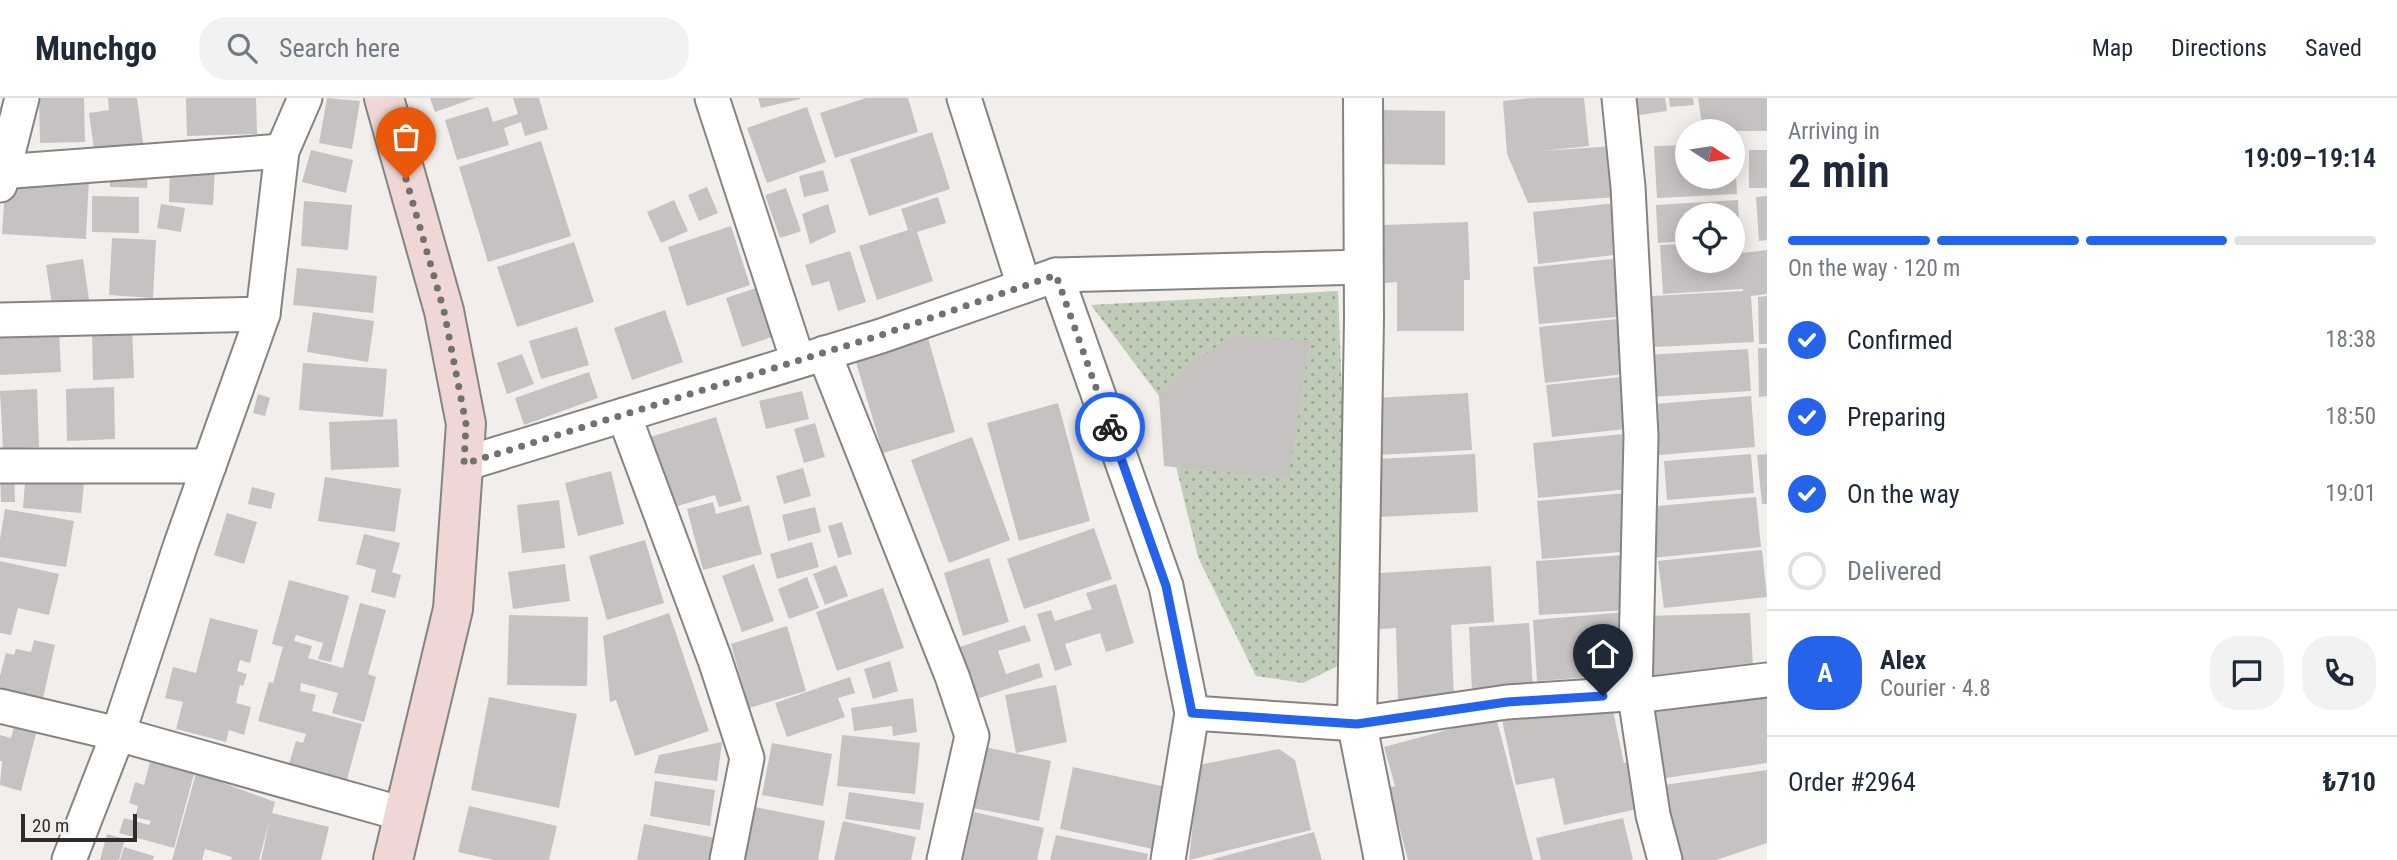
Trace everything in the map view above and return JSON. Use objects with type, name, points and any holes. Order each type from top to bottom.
[{"type":"main road","points":[[384,98],[444,311],[466,424],[453,609],[393,860]]},
{"type":"street","points":[[22,98],[1,176],[282,150]]},
{"type":"street","points":[[69,860],[118,734],[263,314],[282,150],[305,98]]},
{"type":"street","points":[[712,98],[811,357],[952,676],[972,736],[944,860]]},
{"type":"street","points":[[964,98],[1024,286]]},
{"type":"street","points":[[1363,98],[1357,724],[1384,860]]},
{"type":"street","points":[[1619,98],[1628,187],[1641,436],[1635,696],[1653,815],[1665,860]]},
{"type":"street","points":[[464,464],[811,357],[1056,275],[1363,267]]},
{"type":"street","points":[[1056,275],[1166,586],[1192,713],[1168,860]]},
{"type":"street","points":[[0,320],[263,314]]},
{"type":"street","points":[[624,415],[715,660],[747,758],[727,860]]},
{"type":"street","points":[[0,466],[209,466]]},
{"type":"street","points":[[1192,713],[1357,724],[1507,702],[1627,694],[1635,696],[1767,680]]},
{"type":"street","points":[[0,706],[118,734],[403,814]]},
{"type":"green space","points":[[1338,291],[1352,659],[1303,683],[1256,676],[1198,557],[1159,396],[1091,305]]},
{"type":"building","points":[[39,98],[84,98],[85,142],[40,143]]},
{"type":"building","points":[[108,98],[137,98],[143,143],[94,149],[89,113],[109,110]]},
{"type":"building","points":[[186,98],[256,98],[257,134],[187,136]]},
{"type":"building","points":[[327,98],[360,101],[352,149],[319,143]]},
{"type":"building","points":[[430,98],[475,98],[435,112]]},
{"type":"building","points":[[513,98],[539,98],[548,129],[525,136],[521,122],[504,128],[509,145],[457,160],[445,120],[488,107],[493,122],[518,114]]},
{"type":"building","points":[[758,98],[800,98],[800,99],[761,108]]},
{"type":"building","points":[[866,98],[908,98],[918,132],[835,158],[820,113]]},
{"type":"building","points":[[1584,98],[1589,146],[1542,151],[1614,146],[1618,197],[1528,203],[1507,154],[1503,101]]},
{"type":"building","points":[[1630,98],[1665,98],[1667,111],[1633,116]]},
{"type":"building","points":[[1669,98],[1693,98],[1694,105],[1670,107]]},
{"type":"building","points":[[1698,98],[1767,98],[1767,131],[1745,131],[1745,119],[1701,119]]},
{"type":"building","points":[[807,107],[826,162],[767,183],[747,128]]},
{"type":"building","points":[[1376,110],[1445,111],[1445,165],[1375,164]]},
{"type":"building","points":[[932,132],[950,189],[869,216],[850,159]]},
{"type":"building","points":[[541,141],[571,236],[488,262],[459,167]]},
{"type":"building","points":[[1675,145],[1675,189],[1737,189],[1737,194],[1657,198],[1654,146]]},
{"type":"building","points":[[311,150],[353,160],[346,193],[302,182]]},
{"type":"building","points":[[1749,150],[1767,150],[1767,188],[1749,188]]},
{"type":"building","points":[[170,165],[215,167],[213,205],[169,202]]},
{"type":"building","points":[[110,169],[148,170],[147,188],[110,187]]},
{"type":"building","points":[[823,170],[829,191],[804,197],[799,176]]},
{"type":"building","points":[[6,172],[89,177],[86,239],[2,234]]},
{"type":"building","points":[[707,187],[718,213],[699,221],[688,195]]},
{"type":"building","points":[[786,188],[801,231],[780,238],[765,195]]},
{"type":"building","points":[[92,196],[139,197],[139,233],[92,232]]},
{"type":"building","points":[[1767,196],[1767,240],[1759,241],[1756,197]]},
{"type":"building","points":[[938,197],[946,223],[917,232],[933,281],[877,300],[859,246],[908,230],[901,209]]},
{"type":"building","points":[[674,200],[688,231],[661,243],[647,212]]},
{"type":"building","points":[[1738,200],[1738,203],[1689,203]]},
{"type":"building","points":[[304,201],[352,205],[348,250],[301,246]]},
{"type":"building","points":[[1616,203],[1622,254],[1538,264],[1533,212]]},
{"type":"building","points":[[161,204],[185,208],[181,232],[157,228]]},
{"type":"building","points":[[828,204],[836,232],[810,244],[802,214]]},
{"type":"building","points":[[1675,204],[1675,242],[1658,243],[1656,205]]},
{"type":"building","points":[[1468,222],[1470,280],[1464,280],[1464,331],[1397,331],[1397,282],[1385,283],[1383,225]]},
{"type":"building","points":[[731,226],[750,285],[687,306],[668,247]]},
{"type":"building","points":[[112,238],[156,240],[153,298],[109,295]]},
{"type":"building","points":[[574,242],[594,302],[517,327],[497,267]]},
{"type":"building","points":[[1675,244],[1675,273],[1745,273],[1745,253],[1767,250],[1767,294],[1751,296],[1754,342],[1654,347],[1652,296],[1743,291],[1663,294],[1660,245]]},
{"type":"building","points":[[850,251],[866,302],[838,311],[829,281],[812,286],[805,265]]},
{"type":"building","points":[[1622,258],[1628,316],[1539,324],[1533,267]]},
{"type":"building","points":[[83,259],[90,306],[53,311],[46,265]]},
{"type":"building","points":[[297,268],[377,276],[373,313],[293,305]]},
{"type":"building","points":[[756,288],[772,337],[742,347],[726,298]]},
{"type":"building","points":[[1767,296],[1767,344],[1759,344],[1758,297]]},
{"type":"building","points":[[665,310],[683,362],[632,380],[614,328]]},
{"type":"building","points":[[313,312],[374,321],[368,362],[307,352]]},
{"type":"building","points":[[1627,318],[1633,373],[1545,383],[1539,327]]},
{"type":"building","points":[[132,326],[134,378],[93,380],[92,327]]},
{"type":"building","points":[[577,327],[589,365],[541,379],[529,341]]},
{"type":"building","points":[[59,330],[61,372],[0,375],[0,332]]},
{"type":"building","points":[[1232,336],[1310,340],[1288,478],[1164,466],[1159,396],[1189,365]]},
{"type":"building","points":[[928,338],[955,432],[883,453],[855,359]]},
{"type":"building","points":[[1758,348],[1767,348],[1767,396],[1759,397]]},
{"type":"building","points":[[1748,349],[1751,391],[1649,397],[1646,355]]},
{"type":"building","points":[[522,354],[534,384],[507,394],[497,363]]},
{"type":"building","points":[[303,363],[387,369],[383,417],[299,410]]},
{"type":"building","points":[[589,372],[598,398],[524,425],[515,398]]},
{"type":"building","points":[[1630,376],[1635,428],[1552,437],[1546,385]]},
{"type":"building","points":[[114,387],[115,439],[67,441],[66,389]]},
{"type":"building","points":[[37,389],[39,447],[3,449],[0,391]]},
{"type":"building","points":[[802,391],[809,419],[766,429],[759,401]]},
{"type":"building","points":[[1468,393],[1472,450],[1378,455],[1375,398]]},
{"type":"building","points":[[258,394],[270,398],[265,416],[253,413]]},
{"type":"building","points":[[1751,396],[1755,447],[1647,456],[1643,405]]},
{"type":"building","points":[[1058,403],[1090,521],[1019,541],[987,423]]},
{"type":"building","points":[[716,417],[742,501],[719,507],[715,495],[671,508],[650,437]]},
{"type":"building","points":[[397,419],[399,467],[331,470],[329,422]]},
{"type":"building","points":[[815,423],[825,457],[804,463],[794,429]]},
{"type":"building","points":[[1623,434],[1628,489],[1538,498],[1533,443]]},
{"type":"building","points":[[972,437],[1010,540],[949,563],[911,460]]},
{"type":"building","points":[[1475,454],[1478,512],[1379,517],[1377,459]]},
{"type":"building","points":[[1751,454],[1754,493],[1667,500],[1664,461]]},
{"type":"building","points":[[1767,454],[1767,504],[1762,504],[1757,455]]},
{"type":"building","points":[[803,468],[811,496],[784,504],[776,476]]},
{"type":"building","points":[[14,469],[15,502],[1,502],[0,470]]},
{"type":"building","points":[[26,469],[85,474],[81,513],[23,508]]},
{"type":"building","points":[[611,471],[624,524],[578,536],[565,483]]},
{"type":"building","points":[[325,477],[401,489],[395,532],[318,521]]},
{"type":"building","points":[[252,487],[275,493],[271,509],[248,504]]},
{"type":"building","points":[[1626,493],[1631,551],[1542,559],[1537,501]]},
{"type":"building","points":[[1756,497],[1761,547],[1652,558],[1647,507]]},
{"type":"building","points":[[559,500],[565,548],[522,553],[517,505]]},
{"type":"building","points":[[713,502],[716,514],[749,505],[762,554],[703,570],[687,509]]},
{"type":"building","points":[[815,507],[821,532],[788,541],[782,515]]},
{"type":"building","points":[[5,509],[74,521],[66,567],[0,557]]},
{"type":"building","points":[[227,513],[257,522],[244,564],[214,555]]},
{"type":"building","points":[[842,522],[852,554],[838,558],[828,526]]},
{"type":"building","points":[[1094,528],[1112,579],[1024,609],[1007,559]]},
{"type":"building","points":[[364,534],[400,543],[392,572],[401,575],[395,598],[371,592],[376,570],[356,564]]},
{"type":"building","points":[[645,540],[664,603],[607,620],[589,556]]},
{"type":"building","points":[[812,542],[819,567],[777,579],[770,554]]},
{"type":"building","points":[[1762,550],[1767,597],[1664,608],[1658,561]]},
{"type":"building","points":[[1627,555],[1630,610],[1539,615],[1536,561]]},
{"type":"building","points":[[989,558],[1009,622],[963,636],[944,573]]},
{"type":"building","points":[[0,561],[59,574],[49,615],[18,608],[11,635],[0,633]]},
{"type":"building","points":[[565,564],[570,601],[513,609],[508,572]]},
{"type":"building","points":[[754,564],[774,621],[742,632],[722,576]]},
{"type":"building","points":[[836,565],[848,596],[825,605],[813,574]]},
{"type":"building","points":[[1491,566],[1494,622],[1451,625],[1454,698],[1398,700],[1396,628],[1369,630],[1366,574]]},
{"type":"building","points":[[807,577],[819,608],[789,619],[778,589]]},
{"type":"building","points":[[289,580],[349,596],[331,662],[318,659],[323,643],[296,635],[294,641],[312,646],[308,658],[343,668],[360,603],[386,610],[368,674],[376,677],[364,722],[332,713],[338,693],[301,683],[300,691],[316,695],[312,711],[362,724],[345,787],[287,771],[296,741],[303,743],[306,734],[258,721],[283,647],[272,644]]},
{"type":"building","points":[[1116,584],[1134,643],[1106,652],[1100,633],[1065,644],[1072,665],[1055,671],[1037,614],[1051,610],[1055,621],[1092,609],[1086,593]]},
{"type":"building","points":[[883,588],[904,648],[837,671],[816,612]]},
{"type":"building","points":[[1627,612],[1631,674],[1537,681],[1533,620]]},
{"type":"building","points":[[669,613],[709,731],[635,756],[616,700],[610,702],[603,636]]},
{"type":"building","points":[[1750,613],[1753,667],[1647,681],[1647,616]]},
{"type":"building","points":[[509,615],[588,617],[587,686],[507,685]]},
{"type":"building","points":[[210,618],[258,630],[250,663],[240,660],[237,671],[247,674],[243,686],[240,685],[236,703],[251,707],[244,735],[229,730],[226,742],[176,729],[183,702],[165,698],[173,667],[196,673]]},
{"type":"building","points":[[1529,623],[1533,688],[1472,692],[1469,627]]},
{"type":"building","points":[[1025,625],[1031,641],[998,651],[1006,674],[1039,663],[1043,677],[974,700],[957,648]]},
{"type":"building","points":[[787,626],[806,691],[749,708],[731,644]]},
{"type":"building","points":[[34,640],[55,645],[43,698],[0,689],[0,676],[6,653],[14,655],[16,649],[31,652]]},
{"type":"building","points":[[890,661],[898,691],[873,699],[864,669]]},
{"type":"building","points":[[850,677],[855,693],[838,698],[845,717],[787,737],[775,703]]},
{"type":"building","points":[[1056,685],[1067,742],[1016,753],[1005,695]]},
{"type":"building","points":[[1767,695],[1767,763],[1652,780],[1642,714]]},
{"type":"building","points":[[489,697],[577,714],[559,808],[471,790]]},
{"type":"building","points":[[1610,697],[1624,763],[1632,761],[1642,808],[1564,825],[1554,778],[1516,785],[1502,720]]},
{"type":"building","points":[[913,698],[917,732],[893,736],[892,726],[854,731],[851,708]]},
{"type":"building","points":[[1496,717],[1533,860],[1408,860],[1389,788],[1395,786],[1384,747]]},
{"type":"building","points":[[15,724],[37,730],[21,791],[0,785],[0,735],[11,738]]},
{"type":"building","points":[[842,735],[920,743],[915,794],[837,786]]},
{"type":"building","points":[[722,742],[717,781],[654,773],[659,755]]},
{"type":"building","points":[[772,743],[832,754],[823,806],[762,795]]},
{"type":"building","points":[[985,747],[1051,761],[1039,821],[973,808]]},
{"type":"building","points":[[1279,749],[1295,760],[1311,830],[1189,860],[1199,765]]},
{"type":"building","points":[[150,762],[194,774],[174,848],[119,833],[124,818],[149,825],[151,821],[135,817],[138,806],[129,803],[135,782],[144,785]]},
{"type":"building","points":[[1073,767],[1166,787],[1153,849],[1060,829]]},
{"type":"building","points":[[1767,770],[1767,843],[1716,860],[1682,860],[1664,785]]},
{"type":"building","points":[[196,773],[275,802],[272,813],[329,827],[321,860],[261,860],[270,818],[259,860],[231,860],[232,857],[205,849],[202,860],[172,860]]},
{"type":"building","points":[[655,781],[715,790],[710,826],[650,816]]},
{"type":"building","points":[[849,792],[924,803],[920,830],[845,819]]},
{"type":"building","points":[[469,806],[557,826],[549,860],[494,860],[458,852]]},
{"type":"building","points":[[755,807],[825,821],[818,860],[744,860]]},
{"type":"building","points":[[974,812],[1044,828],[1037,860],[963,860]]},
{"type":"building","points":[[1623,818],[1633,860],[1541,860],[1536,838]]},
{"type":"building","points":[[843,821],[916,837],[911,860],[834,860]]},
{"type":"building","points":[[644,824],[715,838],[711,860],[637,860]]},
{"type":"building","points":[[1314,832],[1322,860],[1213,860],[1213,859]]},
{"type":"building","points":[[107,834],[125,839],[119,860],[100,860]]},
{"type":"building","points":[[1056,835],[1148,854],[1147,860],[1050,860]]},
{"type":"building","points":[[124,847],[154,856],[153,860],[120,860]]},
{"type":"way so far","points":[[406,179],[444,311],[466,424],[464,464],[881,335],[1056,275],[1110,427]]},
{"type":"route","points":[[1110,427],[1166,586],[1192,713],[1357,724],[1507,702],[1603,696]]}]
